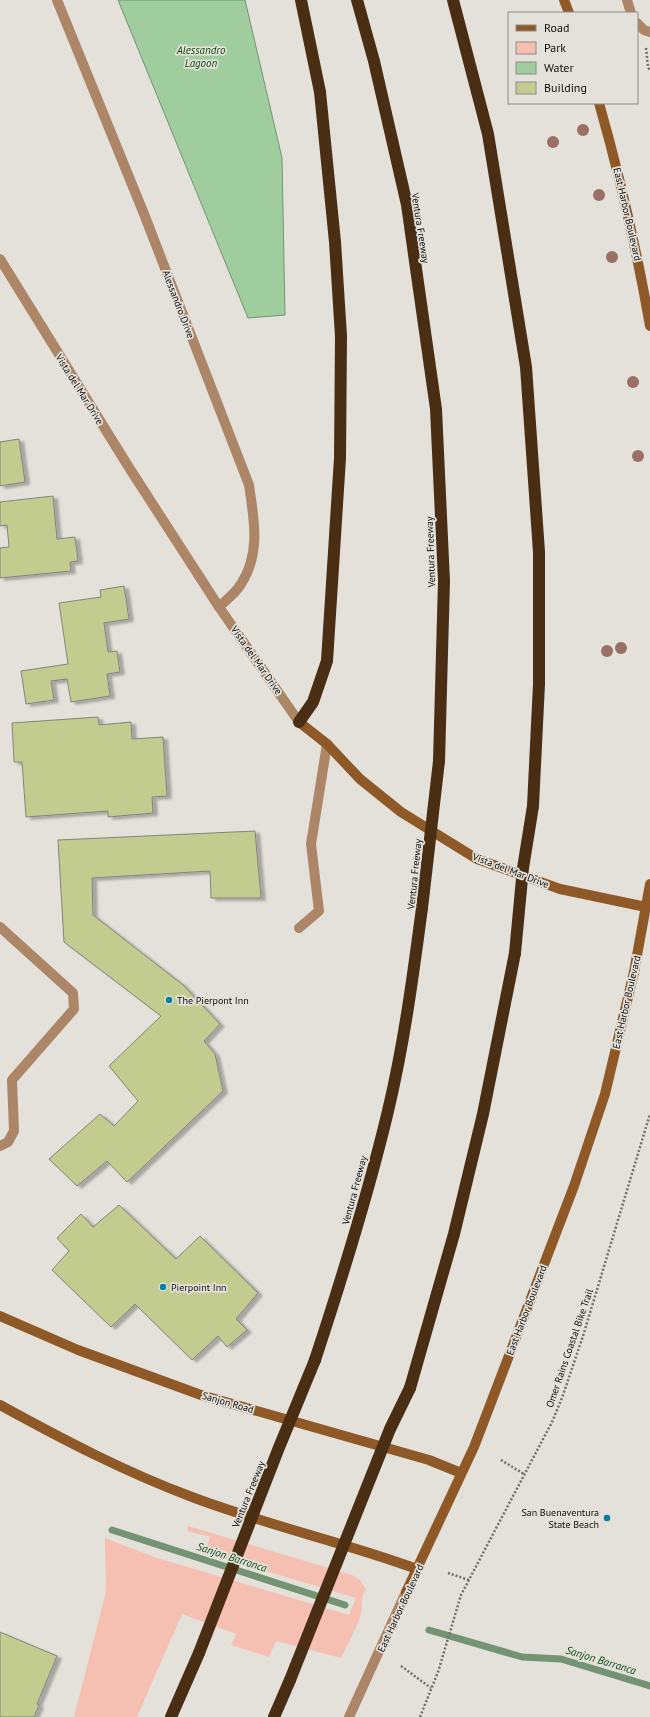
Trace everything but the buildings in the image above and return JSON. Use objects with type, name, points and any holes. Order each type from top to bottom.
[{"type":"highway","points":[[299,722],[313,702],[327,661],[340,458],[341,336],[335,242],[320,92],[301,0]]},
{"type":"highway","name":"Ventura Freeway","points":[[170,1717],[199,1653],[278,1450],[316,1360],[346,1267],[388,1111],[406,1025],[422,908],[438,761],[444,581],[436,409],[406,205],[374,61],[357,0]]},
{"type":"highway","points":[[274,1717],[390,1429],[410,1388],[454,1234],[482,1121],[515,953],[522,868],[533,806],[539,684],[538,552],[526,367],[488,134],[453,0]]},
{"type":"main road","points":[[564,0],[569,12]]},
{"type":"main road","name":"East Harbor Boulevard","points":[[599,104],[616,162],[639,260],[650,326]]},
{"type":"main road","name":"Vista del Mar Drive","points":[[299,722],[327,744],[360,779],[401,812],[477,859],[560,889],[648,908]]},
{"type":"main road","name":"East Harbor Boulevard","points":[[406,1592],[474,1447],[574,1186],[605,1094],[628,1001],[648,908],[650,884]]},
{"type":"main road","name":"Sanjon Road","points":[[0,1316],[78,1350],[201,1395],[429,1460],[461,1473]]},
{"type":"main road","points":[[0,1405],[72,1444],[125,1469],[192,1497],[296,1531],[384,1557],[417,1570]]},
{"type":"street","name":"Alessandro Drive","points":[[57,0],[146,221],[249,485],[255,529],[253,560],[241,585],[219,607]]},
{"type":"street","points":[[627,0],[632,12]]},
{"type":"street","points":[[638,24],[644,30],[650,32]]},
{"type":"street","name":"Vista del Mar Drive","points":[[0,259],[124,460],[219,607],[299,722]]},
{"type":"street","points":[[298,928],[319,911],[311,844],[327,744]]},
{"type":"street","points":[[0,927],[73,993],[74,1009],[12,1080],[14,1131],[8,1142],[0,1146]]},
{"type":"street","name":"East Harbor Boulevard","points":[[349,1717],[406,1592]]},
{"type":"path","name":"Omer Rains Coastal Bike Trail","points":[[431,1688],[438,1672],[461,1595],[552,1422],[562,1398],[583,1336],[650,1114]]},
{"type":"path","points":[[501,1460],[524,1474]]},
{"type":"path","points":[[448,1573],[469,1580]]},
{"type":"path","points":[[401,1666],[431,1688],[420,1717]]},
{"type":"green space","points":[[188,1526],[352,1575],[361,1581],[366,1590],[362,1598],[360,1618],[341,1658],[276,1641],[269,1657],[231,1645],[236,1634],[182,1614],[137,1717],[74,1717],[106,1591],[105,1538],[154,1557],[349,1615],[356,1598],[205,1553],[210,1537],[187,1531]]},
{"type":"water","name":"Alessandro Lagoon","points":[[118,0],[245,0],[282,158],[285,315],[248,318]]},
{"type":"waterway","name":"Sanjon Barranca","points":[[112,1530],[345,1605]]},
{"type":"waterway","name":"Sanjon Barranca","points":[[429,1630],[522,1657],[561,1659],[650,1686]]},
{"type":"place","name":"The Pierpont Inn","points":[[169,1000]]},
{"type":"place","name":"Pierpoint Inn","points":[[163,1287]]},
{"type":"place","name":"San Buenaventura State Beach","points":[[607,1518]]}]
